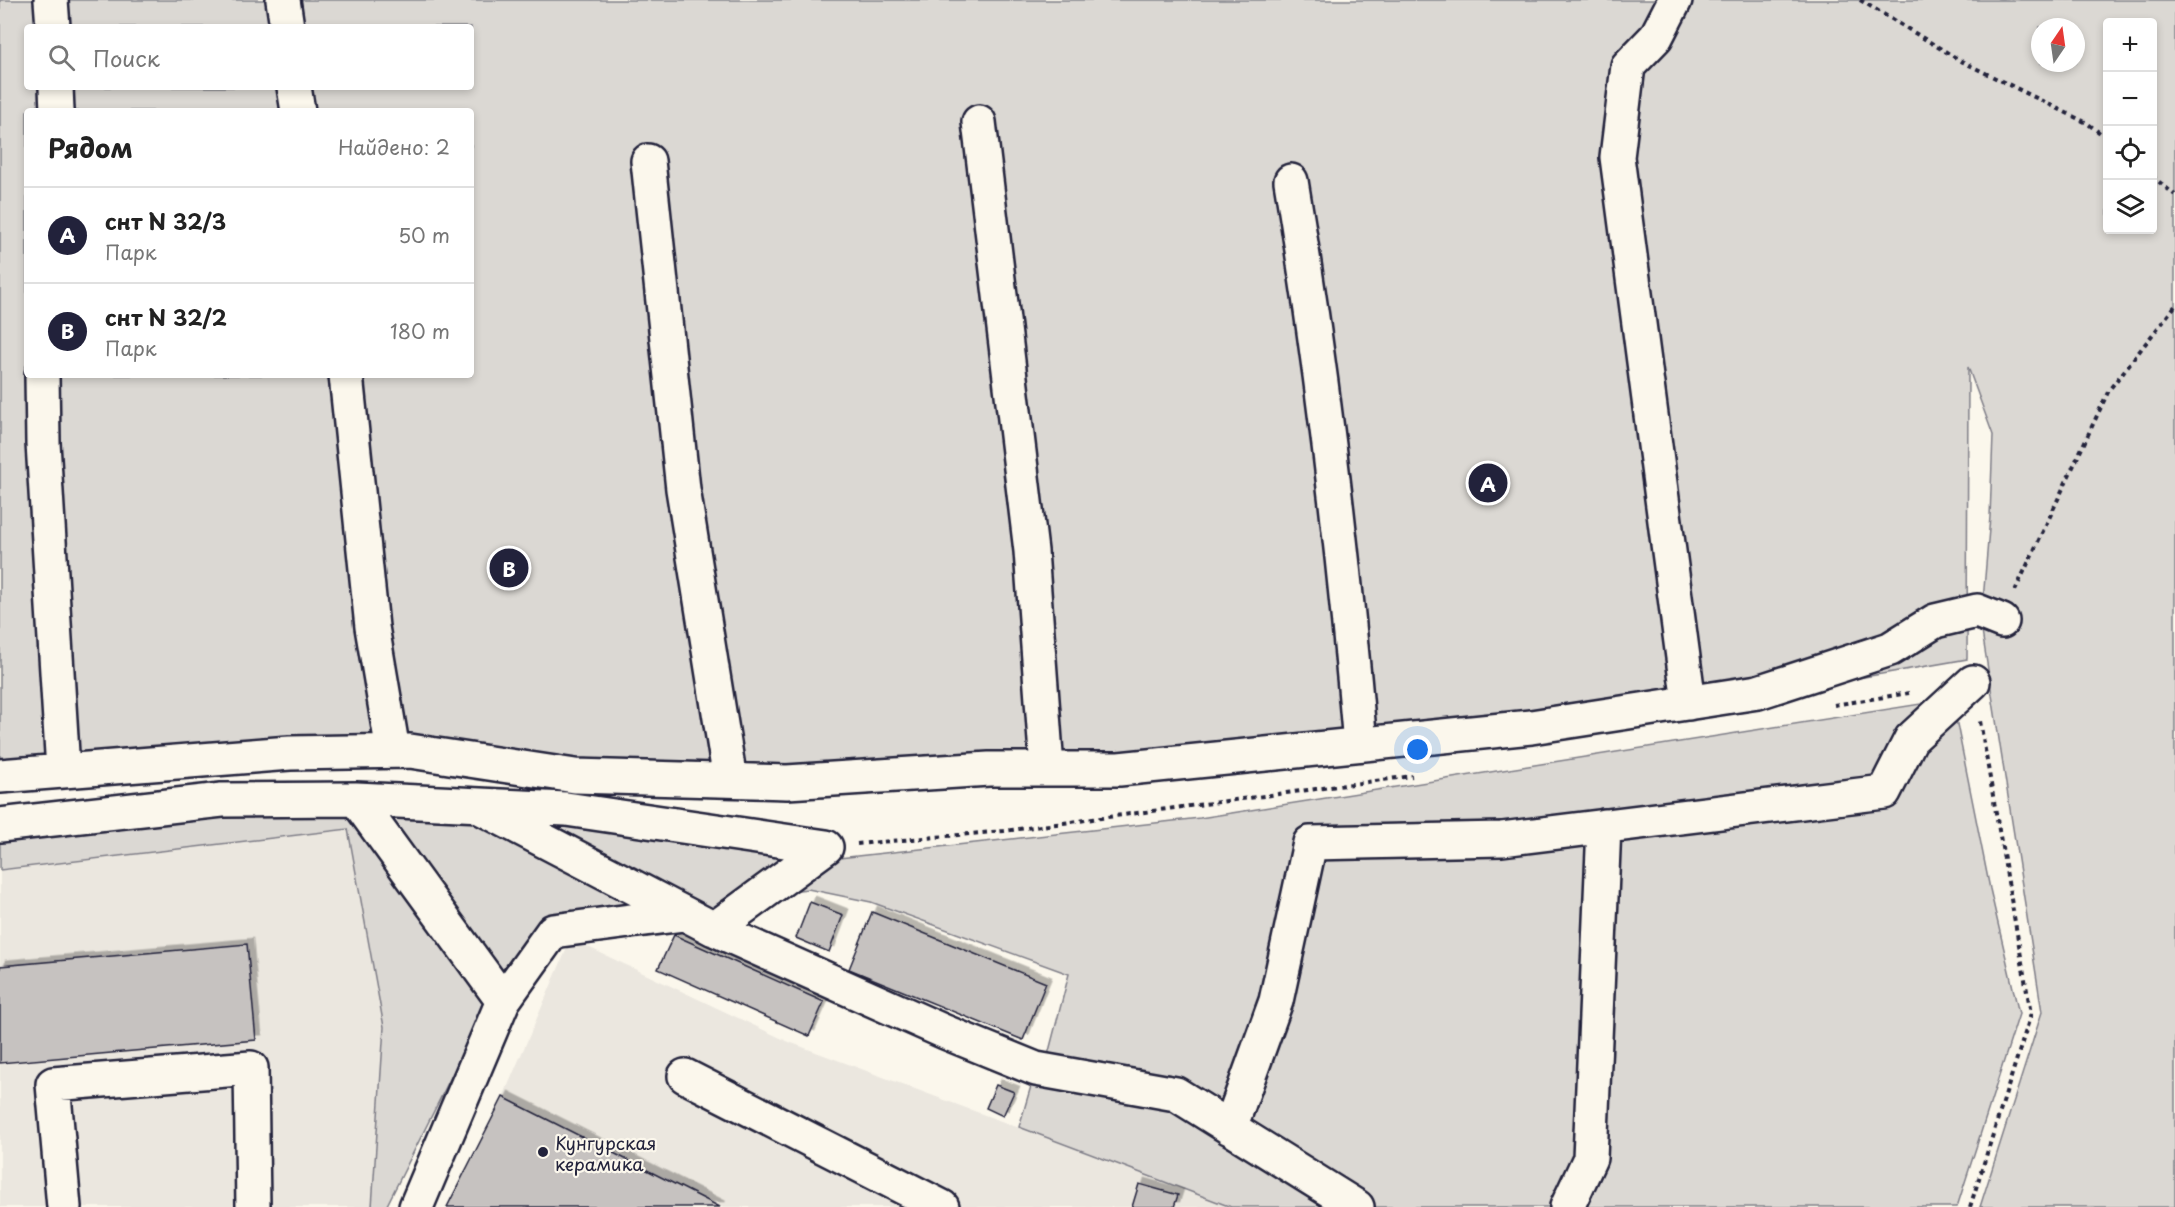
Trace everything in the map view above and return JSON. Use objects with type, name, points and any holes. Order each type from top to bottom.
[{"type":"street","points":[[51,0],[53,24]]},
{"type":"street","points":[[283,0],[287,24]]},
{"type":"street","points":[[1675,0],[1656,38],[1628,66],[1617,157],[1689,703]]},
{"type":"street","points":[[56,90],[57,108]]},
{"type":"street","points":[[294,90],[298,108]]},
{"type":"street","points":[[978,122],[1031,551],[1047,768]]},
{"type":"street","points":[[648,161],[683,489],[729,780]]},
{"type":"street","points":[[1292,181],[1314,317],[1345,569],[1360,744]]},
{"type":"street","points":[[42,378],[43,443],[63,770]]},
{"type":"street","points":[[346,378],[372,627],[393,752]]},
{"type":"street","points":[[0,776],[291,753],[410,751],[575,776],[787,782],[989,769],[1119,769],[1532,727],[1758,692],[1890,649],[1935,621],[1977,611],[2002,621]]},
{"type":"street","points":[[1230,1128],[1276,1001],[1310,843],[1502,839],[1884,792],[1911,739],[1973,682]]},
{"type":"street","points":[[356,799],[502,1001]]},
{"type":"street","points":[[0,825],[222,800],[356,799],[566,809],[826,847],[714,929]]},
{"type":"street","points":[[476,805],[714,929],[945,1032],[1036,1069],[1176,1094],[1357,1207]]},
{"type":"street","points":[[1567,1207],[1590,1158],[1604,826]]},
{"type":"street","points":[[417,1207],[502,1001],[553,931],[684,914]]},
{"type":"street","points":[[64,1207],[53,1084],[250,1068],[253,1207]]},
{"type":"street","points":[[685,1076],[942,1207]]},
{"type":"path","points":[[1860,0],[1963,62],[2087,123],[2103,135]]},
{"type":"path","points":[[2156,180],[2175,195]]},
{"type":"path","points":[[2002,621],[2109,390],[2175,306]]},
{"type":"path","points":[[1970,1207],[2031,1014],[1973,682]]},
{"type":"shaded area","points":[[0,0],[2175,0],[2175,1207],[1980,1207],[2042,1012],[1981,625],[1990,517],[1993,435],[1968,367],[1967,659],[1525,736],[1041,779],[390,760],[0,792]]},
{"type":"shaded area","points":[[1952,699],[1990,889],[2019,1014],[1957,1207],[1231,1207],[1019,1127],[1031,1086],[1055,1086],[1047,1059],[1069,974],[871,902],[808,889],[790,891],[806,873],[839,858],[1200,818]]},
{"type":"shaded area","points":[[354,810],[487,1005],[386,1207],[372,1207],[384,1027],[348,829],[0,870],[0,838],[230,812]]},
{"type":"shaded area","points":[[381,812],[486,822],[647,905],[550,924],[501,985]]},
{"type":"shaded area","points":[[578,820],[793,858],[729,913],[699,913],[527,821]]},
{"type":"shaded area","points":[[348,829],[384,1027],[372,1207],[0,1207],[0,870]]},
{"type":"shaded area","points":[[571,939],[789,1042],[1231,1207],[447,1207],[503,1097]]},
{"type":"building","points":[[810,902],[843,915],[829,952],[796,938]]},
{"type":"building","points":[[872,912],[1046,983],[1023,1040],[849,969]]},
{"type":"building","points":[[674,935],[824,1002],[809,1036],[658,969]]},
{"type":"building","points":[[247,944],[256,1040],[0,1063],[0,966]]},
{"type":"building","points":[[996,1085],[1014,1092],[1003,1116],[986,1108]]},
{"type":"building","name":"Кунгурская керамика","points":[[503,1097],[720,1207],[447,1207]]},
{"type":"building","points":[[1139,1184],[1178,1195],[1174,1207],[1132,1207]]},
{"type":"place","name":"снт N 32/3","points":[[1488,483]]},
{"type":"place","name":"снт N 32/2","points":[[509,568]]},
{"type":"place","name":"Кунгурская керамика","points":[[543,1152]]}]
